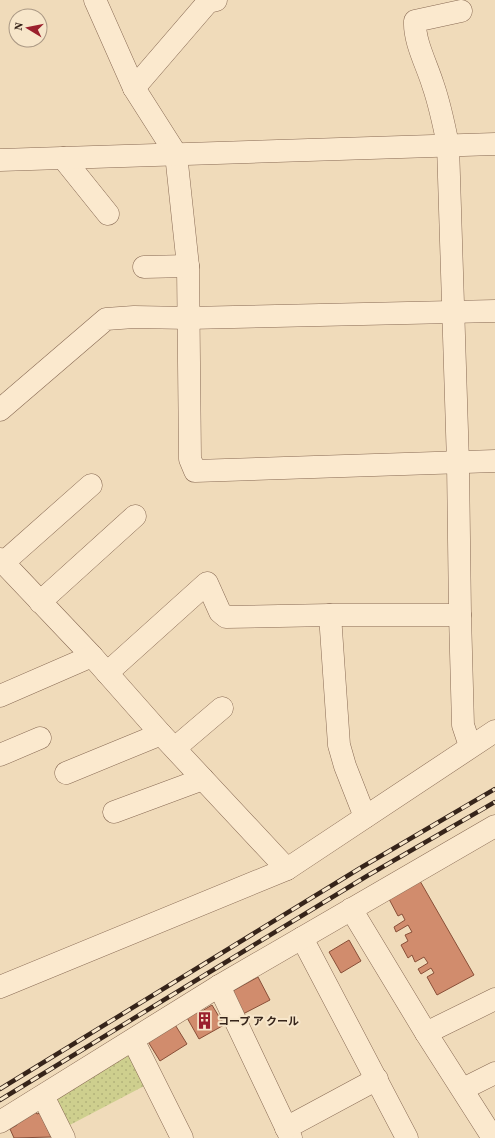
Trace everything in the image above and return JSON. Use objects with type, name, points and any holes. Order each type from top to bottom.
[{"type":"street","points":[[95,0],[134,88],[176,154],[188,266],[190,459],[195,471],[495,461]]},
{"type":"street","points":[[134,88],[208,2],[216,0]]},
{"type":"street","points":[[461,11],[416,21],[415,32],[434,87],[448,145],[458,463],[463,725],[470,746]]},
{"type":"street","points":[[0,160],[495,144]]},
{"type":"street","points":[[63,158],[108,214]]},
{"type":"street","points":[[144,267],[188,266]]},
{"type":"street","points":[[0,410],[106,319],[134,317],[189,318],[495,311]]},
{"type":"street","points":[[91,485],[4,567],[92,656],[168,741],[288,869]]},
{"type":"street","points":[[40,602],[135,516]]},
{"type":"street","points":[[107,673],[207,583],[220,612],[226,617],[460,615]]},
{"type":"street","points":[[330,615],[339,745],[345,766],[365,817]]},
{"type":"street","points":[[0,696],[92,656]]},
{"type":"street","points":[[66,772],[168,741],[222,708]]},
{"type":"street","points":[[0,987],[288,869],[495,730]]},
{"type":"street","points":[[0,755],[40,738]]},
{"type":"street","points":[[114,812],[203,779]]},
{"type":"street","points":[[0,1122],[219,986],[351,909],[494,829]]},
{"type":"street","points":[[351,909],[426,1033],[463,1089],[492,1129]]},
{"type":"street","points":[[302,938],[407,1138]]},
{"type":"street","points":[[219,986],[289,1133],[377,1079]]},
{"type":"street","points":[[426,1033],[495,999]]},
{"type":"street","points":[[132,1040],[182,1138]]},
{"type":"street","points":[[463,1089],[495,1073]]},
{"type":"street","points":[[43,1096],[64,1138]]},
{"type":"green space","points":[[128,1052],[146,1085],[66,1127],[54,1097]]},
{"type":"building","points":[[420,881],[474,975],[437,995],[427,977],[434,973],[431,968],[421,974],[418,969],[428,963],[424,957],[415,962],[412,955],[408,958],[401,945],[408,941],[405,935],[412,932],[408,925],[396,932],[394,927],[405,920],[402,914],[398,916],[389,899]]},
{"type":"building","points":[[349,940],[361,961],[341,973],[329,952]]},
{"type":"building","points":[[258,977],[270,1000],[243,1014],[231,992]]},
{"type":"building","name":"コープ ア クール","points":[[212,1005],[224,1025],[199,1039],[186,1016],[200,1008],[202,1011]]},
{"type":"building","points":[[174,1023],[187,1044],[160,1061],[147,1040]]},
{"type":"building","points":[[35,1111],[37,1114],[40,1113],[51,1137],[14,1138],[10,1129],[17,1125],[15,1121]]},
{"type":"railway","points":[[0,1089],[362,867],[495,789]]},
{"type":"railway","points":[[0,1100],[367,876],[495,802]]},
{"type":"place","name":"コープ ア クール","points":[[205,1021]]}]
